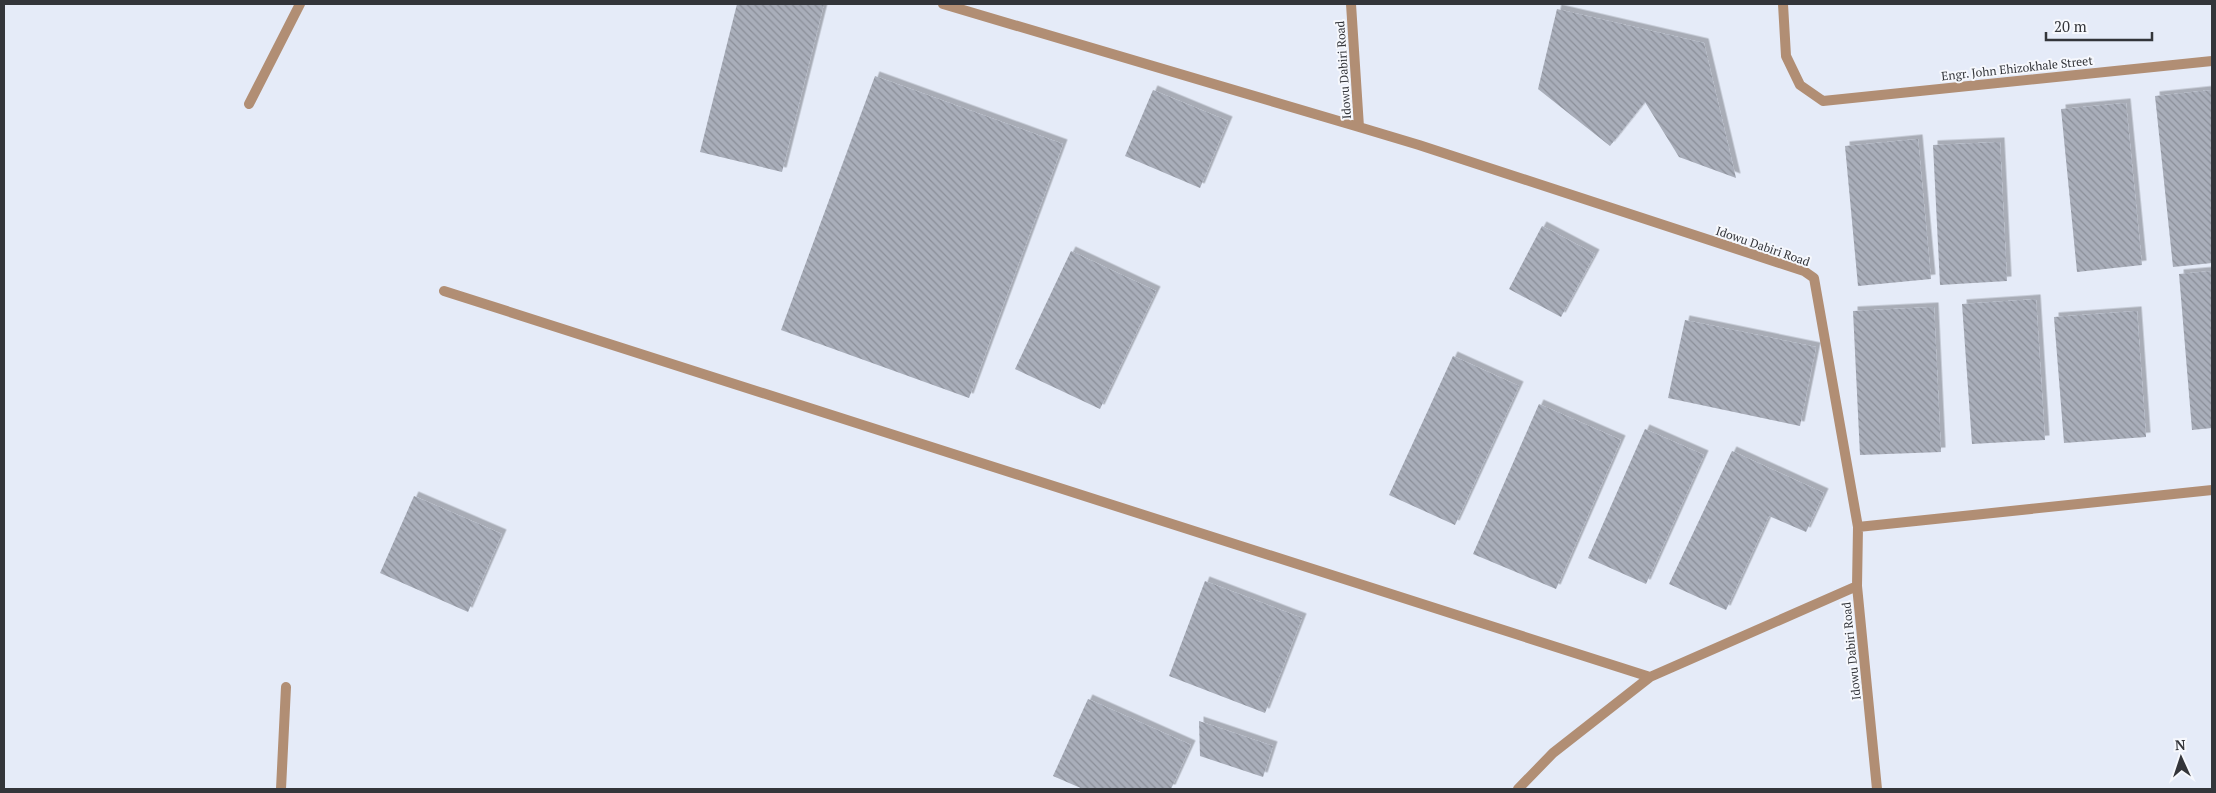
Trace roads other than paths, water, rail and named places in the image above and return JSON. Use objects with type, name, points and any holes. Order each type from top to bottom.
[{"type":"street","points":[[249,104],[300,4]]},
{"type":"street","points":[[943,4],[1359,127]]},
{"type":"street","name":"Idowu Dabiri Road","points":[[1351,4],[1359,127],[1795,268],[1814,278],[1858,527],[1856,586],[1878,789]]},
{"type":"street","name":"Engr. John Ehizokhale Street","points":[[1783,4],[1786,56],[1800,85],[1824,100],[2212,61]]},
{"type":"street","points":[[444,291],[1650,677]]},
{"type":"street","points":[[1858,527],[2212,490]]},
{"type":"street","points":[[1518,789],[1553,754],[1650,677],[1856,586]]},
{"type":"street","points":[[281,789],[286,687]]}]
